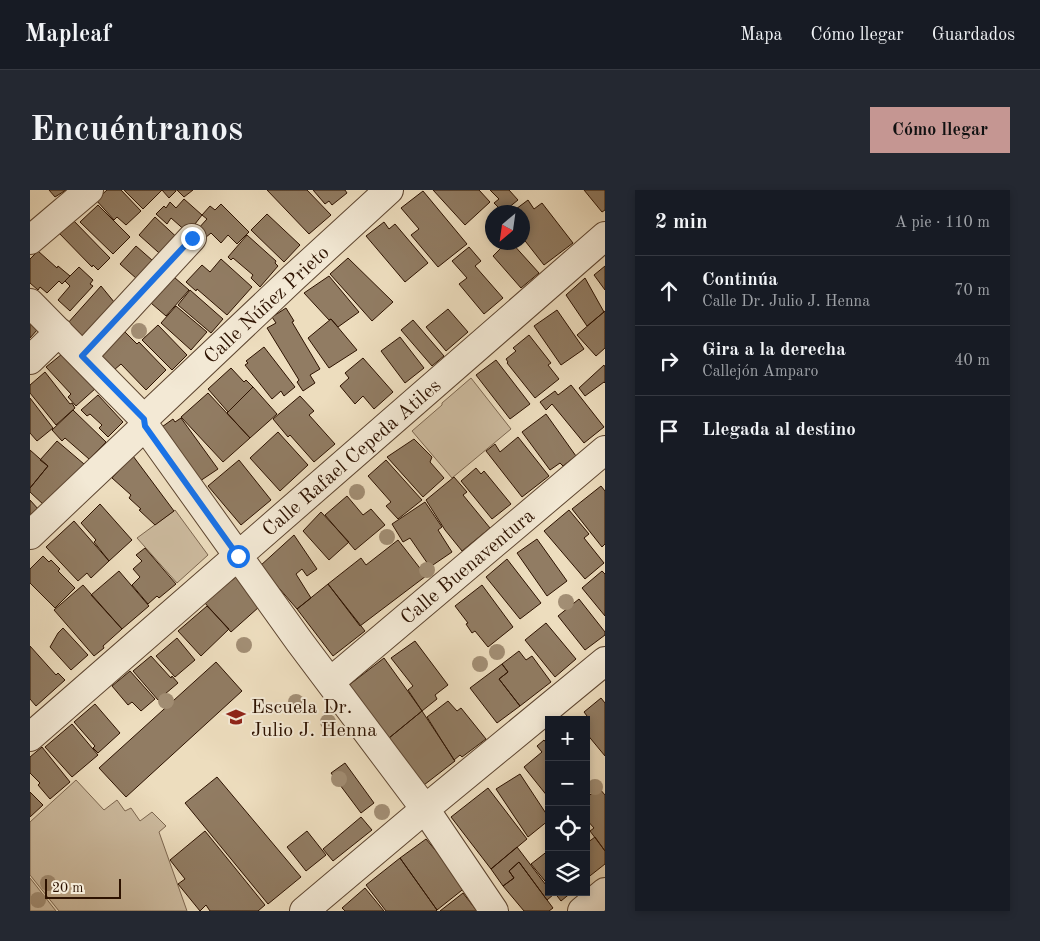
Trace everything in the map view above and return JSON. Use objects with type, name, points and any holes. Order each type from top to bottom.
[{"type":"street","points":[[30,240],[89,190]]},
{"type":"street","name":"Calle Núñez Prieto","points":[[30,535],[294,277],[389,190]]},
{"type":"street","name":"Calle Rafael Cepeda Atiles","points":[[30,737],[605,236]]},
{"type":"street","points":[[82,356],[192,238]]},
{"type":"street","points":[[30,303],[145,422],[238,556],[425,809],[494,911]]},
{"type":"street","points":[[30,360],[59,332]]},
{"type":"street","name":"Calle Buenaventura","points":[[330,682],[605,450]]},
{"type":"street","points":[[304,911],[605,661]]},
{"type":"street","points":[[582,911],[605,892]]},
{"type":"shaded area","points":[[471,378],[511,429],[452,478],[412,431]]},
{"type":"shaded area","points":[[175,510],[208,555],[177,583],[137,538]]},
{"type":"shaded area","points":[[76,780],[104,810],[117,800],[125,811],[131,808],[140,821],[152,812],[166,826],[159,832],[187,911],[59,911],[30,875],[30,822]]},
{"type":"shaded area","points":[[30,878],[56,911],[30,911]]},
{"type":"building","points":[[49,190],[66,190],[55,197]]},
{"type":"building","points":[[107,190],[121,190],[141,211],[126,225],[117,217],[114,220],[96,200]]},
{"type":"building","points":[[124,190],[162,190],[143,209]]},
{"type":"building","points":[[162,190],[176,190],[176,191],[169,198]]},
{"type":"building","points":[[177,190],[193,190],[184,197]]},
{"type":"building","points":[[267,190],[307,190],[331,215],[309,234]]},
{"type":"building","points":[[313,190],[345,190],[347,193],[332,205],[329,201],[325,204]]},
{"type":"building","points":[[433,190],[479,190],[490,202],[465,225]]},
{"type":"building","points":[[490,190],[509,190],[518,200],[512,205],[496,205],[494,203],[499,199]]},
{"type":"building","points":[[584,190],[605,190],[605,210],[602,212]]},
{"type":"building","points":[[423,191],[467,244],[438,267],[411,235],[419,229],[401,208]]},
{"type":"building","points":[[184,199],[202,215],[188,233],[171,218],[167,224],[156,214],[164,206],[166,208],[170,202],[176,208]]},
{"type":"building","points":[[528,200],[534,209],[542,203],[573,243],[544,265],[530,247],[530,205],[521,205]]},
{"type":"building","points":[[221,204],[249,232],[237,244],[228,235],[221,243],[211,233],[205,238],[197,230],[207,219],[202,215],[210,206],[215,210]]},
{"type":"building","points":[[98,205],[130,237],[113,254],[80,222]]},
{"type":"building","points":[[267,214],[300,245],[284,262],[251,230]]},
{"type":"building","points":[[155,217],[183,243],[167,260],[139,235]]},
{"type":"building","points":[[72,219],[110,258],[98,270],[93,265],[92,267],[58,232]]},
{"type":"building","points":[[384,222],[389,229],[395,224],[428,263],[405,282],[366,236]]},
{"type":"building","points":[[247,235],[276,261],[275,263],[278,266],[260,287],[251,278],[253,275],[233,258],[231,260],[228,257]]},
{"type":"building","points":[[136,246],[161,268],[145,286],[120,264]]},
{"type":"building","points":[[469,247],[481,261],[475,266],[503,298],[484,314],[459,284],[467,278],[452,261]]},
{"type":"building","points":[[499,250],[518,250],[539,273],[521,288],[493,256]]},
{"type":"building","points":[[38,251],[57,268],[58,266],[70,276],[62,284],[59,281],[47,293],[40,287],[38,290],[30,283],[30,259]]},
{"type":"building","points":[[348,258],[393,302],[372,321],[330,274]]},
{"type":"building","points":[[221,259],[252,287],[227,315],[186,282],[202,265],[210,272]]},
{"type":"building","points":[[605,266],[605,290],[594,275]]},
{"type":"building","points":[[79,267],[93,280],[90,284],[93,286],[70,311],[58,300],[70,286],[65,281]]},
{"type":"building","points":[[167,271],[189,290],[166,316],[144,297]]},
{"type":"building","points":[[329,276],[359,312],[338,327],[304,293]]},
{"type":"building","points":[[585,278],[604,312],[587,326],[566,295]]},
{"type":"building","points":[[101,286],[119,308],[90,343],[67,324]]},
{"type":"building","points":[[190,290],[223,319],[211,333],[178,305]]},
{"type":"building","points":[[176,306],[207,332],[191,350],[161,323]]},
{"type":"building","points":[[286,308],[294,321],[292,322],[320,369],[310,375],[315,383],[303,391],[297,382],[299,380],[267,328],[276,323],[272,317]]},
{"type":"building","points":[[448,309],[468,332],[446,351],[426,327]]},
{"type":"building","points":[[557,310],[584,349],[561,365],[534,326]]},
{"type":"building","points":[[605,311],[605,348],[596,356],[577,335]]},
{"type":"building","points":[[331,319],[357,350],[329,368],[308,338]]},
{"type":"building","points":[[413,320],[444,356],[432,366],[401,330]]},
{"type":"building","points":[[30,323],[37,330],[30,338]]},
{"type":"building","points":[[118,325],[137,344],[139,342],[166,370],[146,390],[121,364],[114,370],[93,349]]},
{"type":"building","points":[[158,325],[187,355],[172,370],[142,340]]},
{"type":"building","points":[[529,335],[551,363],[548,365],[559,379],[535,398],[507,363],[506,359],[516,351],[513,348]]},
{"type":"building","points":[[400,337],[424,368],[405,383],[381,351]]},
{"type":"building","points":[[264,347],[295,387],[284,396],[281,391],[272,399],[245,365],[248,363],[246,361]]},
{"type":"building","points":[[62,354],[96,388],[76,406],[68,397],[71,394],[46,367]]},
{"type":"building","points":[[363,358],[393,392],[374,409],[363,396],[355,404],[340,386],[349,378],[345,373]]},
{"type":"building","points":[[496,360],[530,404],[510,419],[476,375]]},
{"type":"building","points":[[604,365],[605,383],[585,396],[579,388]]},
{"type":"building","points":[[231,368],[244,382],[246,380],[253,387],[228,412],[208,389]]},
{"type":"building","points":[[45,372],[75,408],[56,425],[30,393],[30,385]]},
{"type":"building","points":[[571,385],[604,427],[584,443],[552,404],[546,410],[540,402],[555,391],[558,395]]},
{"type":"building","points":[[253,387],[277,414],[250,438],[227,413]]},
{"type":"building","points":[[208,393],[250,438],[223,462],[181,417]]},
{"type":"building","points":[[98,395],[123,422],[108,437],[99,428],[102,425],[90,414],[87,416],[81,410]]},
{"type":"building","points":[[300,396],[314,411],[309,415],[335,444],[314,462],[290,435],[288,437],[273,419]]},
{"type":"building","points":[[30,398],[53,428],[37,441],[30,433]]},
{"type":"building","points":[[73,410],[106,442],[89,459],[65,438],[62,441],[52,430]]},
{"type":"building","points":[[546,414],[576,456],[563,466],[560,463],[550,470],[522,432]]},
{"type":"building","points":[[181,418],[218,469],[197,483],[159,429],[173,419],[175,422]]},
{"type":"building","points":[[278,432],[308,465],[280,491],[250,458]]},
{"type":"building","points":[[518,437],[549,476],[522,497],[486,451],[495,444],[500,452]]},
{"type":"building","points":[[414,439],[432,457],[430,462],[444,478],[423,497],[387,457]]},
{"type":"building","points":[[57,441],[84,464],[54,500],[45,506],[30,492],[30,488],[48,466],[40,460]]},
{"type":"building","points":[[30,450],[48,466],[30,488]]},
{"type":"building","points":[[133,456],[174,511],[155,525],[129,498],[131,495],[112,478]]},
{"type":"building","points":[[239,460],[271,500],[241,525],[208,486]]},
{"type":"building","points":[[386,460],[422,500],[398,519],[386,506],[391,502],[368,476]]},
{"type":"building","points":[[476,468],[481,474],[484,471],[511,504],[492,519],[461,481]]},
{"type":"building","points":[[454,477],[467,492],[463,495],[490,528],[462,551],[445,530],[426,500]]},
{"type":"building","points":[[601,486],[605,491],[605,544],[602,547],[572,509]]},
{"type":"building","points":[[347,496],[363,515],[371,509],[385,525],[355,550],[325,515]]},
{"type":"building","points":[[30,500],[39,510],[30,517]]},
{"type":"building","points":[[425,502],[442,527],[438,530],[452,552],[430,567],[410,538],[403,542],[392,524]]},
{"type":"building","points":[[100,504],[132,540],[109,561],[94,542],[96,540],[81,523]]},
{"type":"building","points":[[569,510],[589,534],[584,538],[604,563],[585,579],[544,531]]},
{"type":"building","points":[[321,512],[349,542],[329,560],[303,531]]},
{"type":"building","points":[[74,521],[109,561],[91,578],[87,573],[78,581],[46,547]]},
{"type":"building","points":[[294,535],[317,569],[307,576],[302,569],[296,574],[311,598],[297,609],[260,566]]},
{"type":"building","points":[[537,539],[567,581],[547,596],[517,553]]},
{"type":"building","points":[[398,540],[426,576],[360,626],[328,584],[361,558],[366,565]]},
{"type":"building","points":[[145,548],[176,584],[159,598],[157,596],[148,604],[132,585],[140,577],[133,569],[142,561],[136,555]]},
{"type":"building","points":[[43,556],[49,562],[51,560],[60,569],[58,571],[75,588],[55,608],[30,583],[30,569]]},
{"type":"building","points":[[507,559],[541,603],[520,619],[486,577]]},
{"type":"building","points":[[119,571],[149,606],[122,629],[91,595]]},
{"type":"building","points":[[602,571],[605,574],[605,616],[582,588]]},
{"type":"building","points":[[236,577],[259,607],[231,632],[204,602]]},
{"type":"building","points":[[328,584],[365,631],[333,656],[297,609]]},
{"type":"building","points":[[83,585],[122,629],[94,656],[54,610]]},
{"type":"building","points":[[482,585],[513,627],[488,647],[475,631],[472,633],[466,624],[468,623],[455,606]]},
{"type":"building","points":[[579,599],[605,632],[605,635],[585,650],[558,616]]},
{"type":"building","points":[[207,606],[229,629],[201,656],[178,631]]},
{"type":"building","points":[[546,623],[576,659],[555,677],[525,640]]},
{"type":"building","points":[[63,628],[88,655],[71,670],[50,647]]},
{"type":"building","points":[[177,638],[195,660],[175,677],[156,656]]},
{"type":"building","points":[[415,641],[448,685],[435,695],[437,699],[422,711],[408,690],[413,686],[391,658]]},
{"type":"building","points":[[30,646],[56,675],[58,673],[65,680],[36,706],[30,699]]},
{"type":"building","points":[[519,651],[526,660],[532,656],[551,682],[520,706],[499,679],[508,672],[502,664]]},
{"type":"building","points":[[151,656],[178,683],[158,700],[133,671]]},
{"type":"building","points":[[384,658],[422,711],[389,738],[349,685]]},
{"type":"building","points":[[216,662],[242,691],[126,797],[99,768]]},
{"type":"building","points":[[502,664],[508,672],[499,679],[520,706],[497,723],[470,688]]},
{"type":"building","points":[[130,671],[155,699],[141,711],[132,702],[128,705],[112,686]]},
{"type":"building","points":[[601,698],[605,703],[605,756],[590,738],[590,716],[587,716],[584,712]]},
{"type":"building","points":[[448,701],[457,711],[461,708],[486,739],[462,757],[460,755],[454,760],[427,717]]},
{"type":"building","points":[[95,704],[120,733],[98,753],[93,748],[95,746],[74,722]]},
{"type":"building","points":[[422,711],[455,761],[424,785],[389,738]]},
{"type":"building","points":[[72,724],[98,755],[72,777],[45,747]]},
{"type":"building","points":[[544,740],[545,741],[545,793],[524,767],[542,752],[537,746]]},
{"type":"building","points":[[42,747],[70,782],[50,799],[38,785],[40,783],[30,773],[30,757]]},
{"type":"building","points":[[345,763],[374,803],[361,813],[331,773]]},
{"type":"building","points":[[520,774],[545,812],[545,823],[528,837],[496,789]]},
{"type":"building","points":[[217,777],[301,877],[268,904],[185,803]]},
{"type":"building","points":[[488,788],[527,839],[491,869],[451,817]]},
{"type":"building","points":[[599,788],[605,795],[605,851],[590,831],[594,828],[590,824],[590,795]]},
{"type":"building","points":[[30,792],[43,805],[30,817]]},
{"type":"building","points":[[361,817],[372,830],[333,861],[323,849]]},
{"type":"building","points":[[205,831],[265,905],[258,911],[210,911],[206,905],[200,911],[178,884],[185,879],[170,860]]},
{"type":"building","points":[[307,831],[326,855],[306,871],[287,847]]},
{"type":"building","points":[[595,837],[605,851],[605,864],[590,876],[590,851],[590,841]]},
{"type":"building","points":[[426,839],[466,887],[437,910],[400,858]]},
{"type":"building","points":[[517,847],[545,884],[545,896],[552,896],[547,900],[519,862],[509,871],[514,878],[503,886],[491,869]]},
{"type":"building","points":[[545,853],[545,881],[531,864]]},
{"type":"building","points":[[400,858],[436,911],[386,911],[366,885]]},
{"type":"building","points":[[519,862],[553,908],[549,911],[524,911],[503,886],[514,878],[509,871]]},
{"type":"building","points":[[365,888],[384,911],[345,911],[342,908]]},
{"type":"building","points":[[463,893],[477,911],[440,911]]},
{"type":"building","points":[[557,896],[567,896],[561,901]]},
{"type":"place","name":"Escuela Dr. Julio J. Henna","points":[[236,717]]},
{"type":"route","points":[[192,238],[82,356],[144,419],[145,426],[238,556]]}]
